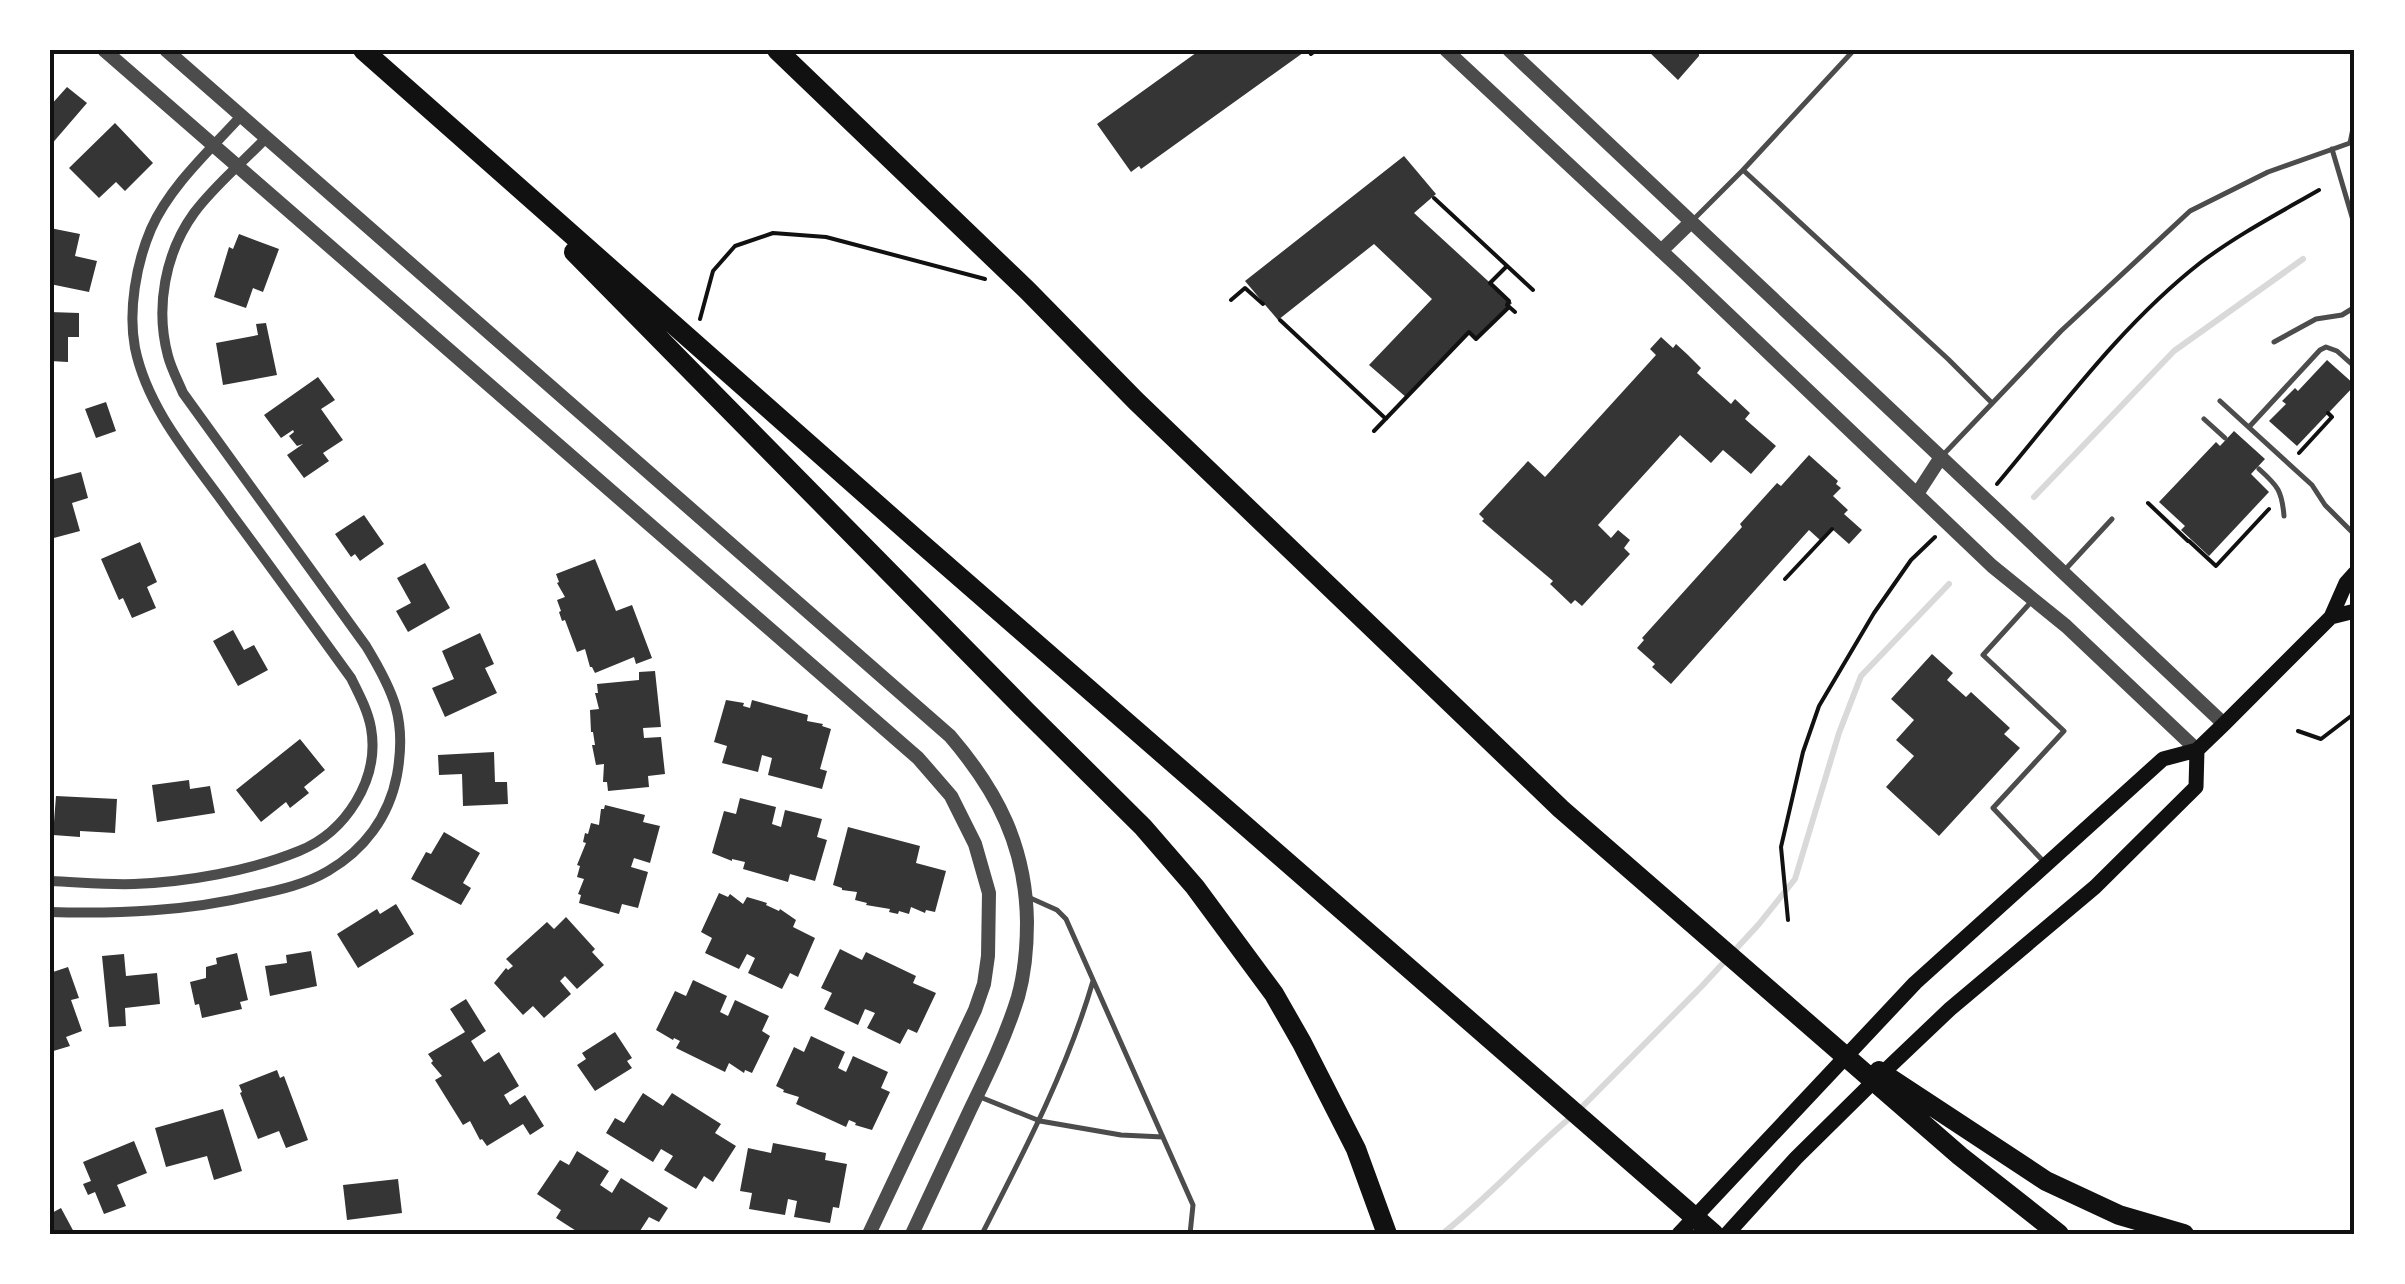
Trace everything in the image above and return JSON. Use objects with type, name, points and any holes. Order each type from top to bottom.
[{"type":"highway","points":[[363,50],[1714,1234]]},
{"type":"highway","points":[[777,50],[1562,809],[1960,1156],[2059,1234]]},
{"type":"highway","points":[[450,125],[1143,827],[1206,902],[1274,994],[1356,1150],[1386,1234]]},
{"type":"highway","points":[[1818,1030],[2046,1181],[2120,1215],[2184,1234]]},
{"type":"main road","points":[[1679,1234],[1914,984],[2163,759],[2198,750],[2330,617],[2355,573]]},
{"type":"main road","points":[[2330,617],[2355,611]]},
{"type":"main road","points":[[1728,1234],[1868,1086],[1950,1009],[2095,886],[2196,787],[2198,750]]},
{"type":"street","points":[[104,50],[918,758],[951,796],[975,844],[988,893],[989,944],[984,984],[964,1036],[869,1234]]},
{"type":"street","points":[[166,50],[950,736],[972,762],[1006,818],[1018,850],[1027,897],[1025,968],[1011,1020],[912,1234]]},
{"type":"street","points":[[1446,50],[1992,566],[2066,626],[2198,750]]},
{"type":"street","points":[[1509,50],[2224,724]]},
{"type":"street","points":[[50,881],[174,881],[236,870],[301,850],[328,834],[348,814],[362,792],[370,768],[371,727],[351,678],[161,416],[135,348],[133,312],[138,272],[150,230],[176,189],[241,116]]},
{"type":"street","points":[[50,912],[164,911],[232,901],[299,884],[324,873],[361,846],[375,830],[394,788],[400,724],[395,697],[384,674],[182,393],[168,356],[162,317],[166,278],[175,247],[194,214],[265,139]]},
{"type":"street","points":[[1661,251],[1691,222]]},
{"type":"street","points":[[1918,494],[1941,457]]},
{"type":"lane","points":[[1691,222],[1854,50]]},
{"type":"lane","points":[[1941,457],[2061,331],[2190,211],[2268,172],[2350,143],[2355,118]]},
{"type":"lane","points":[[2332,149],[2355,227]]},
{"type":"lane","points":[[1743,170],[1992,403]]},
{"type":"lane","points":[[2274,342],[2316,319],[2342,315],[2355,306]]},
{"type":"lane","points":[[2250,426],[2320,350],[2326,347],[2337,351],[2355,368]]},
{"type":"lane","points":[[2220,401],[2312,485],[2355,536]]},
{"type":"lane","points":[[2204,419],[2225,438]]},
{"type":"lane","points":[[2259,468],[2282,494],[2284,516]]},
{"type":"lane","points":[[2062,574],[2112,519]]},
{"type":"lane","points":[[2033,600],[1983,654],[2064,731],[1993,808],[2047,865]]},
{"type":"lane","points":[[1027,897],[1057,910],[1066,919],[1193,1205],[1190,1234]]},
{"type":"lane","points":[[982,1234],[1040,1121],[1094,978]]},
{"type":"lane","points":[[977,1096],[1040,1121],[1163,1137]]},
{"type":"path","points":[[1308,50],[1311,54],[1316,50]]},
{"type":"path","points":[[1996,485],[2071,393],[2158,300],[2216,251],[2319,190]]},
{"type":"path","points":[[1434,198],[1533,290]]},
{"type":"path","points":[[694,341],[714,271],[735,246],[773,233],[826,237],[992,281]]},
{"type":"path","points":[[1506,266],[1490,283],[1515,312]]},
{"type":"path","points":[[1231,300],[1245,288],[1263,304]]},
{"type":"path","points":[[1478,338],[1509,306]]},
{"type":"path","points":[[1280,320],[1386,420]]},
{"type":"path","points":[[1374,431],[1470,332],[1485,344]]},
{"type":"path","points":[[2299,453],[2332,417],[2328,414]]},
{"type":"path","points":[[2148,503],[2216,566],[2264,516],[2271,506],[2263,499]]},
{"type":"path","points":[[1785,579],[1832,530]]},
{"type":"path","points":[[1788,920],[1780,847],[1802,752],[1819,706],[1874,612],[1911,560],[1936,536]]},
{"type":"path","points":[[2298,731],[2321,739],[2355,713]]},
{"type":"building","points":[[1200,50],[1307,50],[1141,169],[1139,166],[1131,172],[1097,124]]},
{"type":"building","points":[[1647,50],[1699,50],[1699,56],[1678,80]]},
{"type":"building","points":[[67,87],[87,103],[50,146],[50,106]]},
{"type":"building","points":[[115,123],[153,163],[125,191],[116,182],[99,198],[69,168]]},
{"type":"building","points":[[1404,156],[1436,194],[1414,213],[1512,303],[1477,338],[1469,331],[1407,398],[1369,365],[1432,299],[1374,244],[1278,320],[1245,281]]},
{"type":"building","points":[[50,228],[80,234],[75,256],[97,261],[89,292],[50,284]]},
{"type":"building","points":[[239,234],[279,249],[263,292],[253,288],[246,308],[214,297],[229,247],[233,249]]},
{"type":"building","points":[[50,312],[79,313],[79,337],[68,337],[68,362],[50,361]]},
{"type":"building","points":[[266,323],[277,375],[223,385],[216,343],[258,335],[256,324]]},
{"type":"building","points":[[1661,337],[1688,355],[1701,368],[1697,373],[1731,404],[1735,399],[1750,413],[1745,419],[1776,446],[1751,474],[1723,450],[1711,463],[1680,435],[1598,525],[1611,538],[1618,530],[1630,540],[1624,548],[1630,554],[1582,606],[1575,600],[1571,604],[1550,584],[1553,581],[1482,521],[1479,514],[1528,461],[1545,477],[1656,355],[1650,349]]},
{"type":"building","points":[[2327,360],[2355,385],[2297,446],[2269,421],[2286,404],[2282,401],[2295,388],[2298,391]]},
{"type":"building","points":[[318,377],[335,400],[321,409],[343,440],[323,453],[329,461],[304,478],[287,455],[303,444],[297,446],[289,436],[293,430],[281,438],[264,415]]},
{"type":"building","points":[[106,402],[116,431],[96,438],[85,409]]},
{"type":"building","points":[[2234,431],[2265,459],[2251,474],[2269,492],[2209,556],[2159,502],[2216,442],[2220,446]]},
{"type":"building","points":[[1809,455],[1838,481],[1836,484],[1841,488],[1833,496],[1848,510],[1844,514],[1862,530],[1849,544],[1831,528],[1820,540],[1809,530],[1671,684],[1637,648],[1642,638],[1777,483],[1781,486]]},
{"type":"building","points":[[81,472],[88,498],[72,503],[80,531],[50,539],[50,480]]},
{"type":"building","points":[[364,515],[384,544],[360,561],[355,554],[351,557],[335,534]]},
{"type":"building","points":[[140,542],[157,582],[147,587],[156,608],[132,618],[123,598],[119,600],[101,559]]},
{"type":"building","points":[[595,559],[616,611],[632,605],[652,658],[636,664],[634,657],[595,673],[585,649],[577,652],[559,612],[557,600],[565,597],[556,574]]},
{"type":"building","points":[[425,563],[450,608],[408,632],[396,611],[411,603],[397,578]]},
{"type":"building","points":[[233,630],[244,650],[254,645],[268,670],[238,686],[213,641]]},
{"type":"building","points":[[480,633],[494,664],[485,668],[497,693],[445,717],[432,688],[454,679],[442,651]]},
{"type":"building","points":[[1932,654],[1953,673],[1947,680],[1966,697],[1971,692],[2010,728],[2004,734],[2020,748],[1939,836],[1886,787],[1914,756],[1896,740],[1914,720],[1891,699]]},
{"type":"building","points":[[655,671],[661,727],[643,728],[644,738],[661,737],[665,774],[648,776],[649,787],[608,791],[607,782],[603,782],[604,764],[596,765],[592,745],[590,710],[599,709],[597,684],[639,680],[639,672]]},
{"type":"building","points":[[726,700],[750,708],[752,700],[808,715],[807,721],[831,729],[820,769],[827,771],[822,789],[768,775],[772,758],[762,755],[758,772],[722,763],[727,746],[714,742]]},
{"type":"building","points":[[300,739],[325,770],[304,787],[309,793],[290,808],[286,802],[261,822],[236,790]]},
{"type":"building","points":[[494,752],[495,782],[507,782],[508,804],[463,806],[462,774],[439,775],[438,755]]},
{"type":"building","points":[[189,780],[190,789],[210,786],[215,813],[157,822],[152,785]]},
{"type":"building","points":[[56,796],[117,799],[115,833],[80,831],[80,837],[53,835]]},
{"type":"building","points":[[740,798],[776,807],[772,824],[781,827],[785,810],[822,819],[817,837],[827,840],[815,881],[790,874],[788,882],[743,869],[745,862],[712,853],[724,811],[736,814]]},
{"type":"building","points":[[605,805],[645,815],[643,822],[660,826],[650,863],[634,858],[631,867],[648,872],[638,908],[622,904],[619,914],[579,903],[584,879],[577,877],[577,865],[586,843],[585,833],[588,834],[591,823],[599,825]]},
{"type":"building","points":[[848,827],[920,846],[916,863],[946,871],[935,912],[925,913],[911,907],[909,914],[889,912],[890,909],[855,900],[857,892],[833,885]]},
{"type":"building","points":[[444,832],[480,853],[463,883],[471,888],[461,905],[411,879],[426,852],[431,854]]},
{"type":"building","points":[[719,893],[728,897],[730,894],[743,904],[747,897],[780,909],[796,920],[793,927],[815,938],[798,977],[790,973],[782,989],[748,973],[755,958],[747,954],[739,969],[705,953],[712,938],[701,932]]},
{"type":"building","points":[[396,904],[414,934],[358,968],[337,934],[377,909],[380,914]]},
{"type":"building","points":[[566,917],[604,965],[577,989],[565,976],[560,981],[571,994],[544,1018],[533,1006],[523,1015],[494,983],[506,968],[513,966],[506,959],[547,922],[554,929]]},
{"type":"building","points":[[840,949],[862,960],[866,952],[916,976],[913,983],[936,993],[917,1033],[908,1029],[900,1044],[867,1028],[875,1013],[865,1009],[858,1025],[824,1009],[832,993],[821,988]]},
{"type":"building","points":[[311,951],[317,986],[270,996],[265,966],[287,963],[286,955]]},
{"type":"building","points":[[237,953],[248,1000],[240,1002],[242,1009],[202,1018],[190,982],[206,978],[206,967],[217,964],[216,958]]},
{"type":"building","points":[[124,954],[126,976],[157,973],[160,1004],[125,1008],[126,1026],[109,1027],[102,956]]},
{"type":"building","points":[[68,967],[79,998],[71,1000],[82,1031],[66,1037],[70,1046],[50,1052],[50,973]]},
{"type":"building","points":[[693,980],[727,996],[720,1012],[728,1016],[735,1000],[769,1016],[762,1031],[770,1036],[752,1073],[744,1073],[729,1063],[725,1072],[676,1048],[680,1041],[656,1030],[675,991],[686,996]]},
{"type":"building","points":[[466,999],[486,1031],[471,1041],[484,1062],[499,1052],[519,1086],[504,1095],[510,1105],[525,1095],[544,1126],[530,1135],[523,1124],[487,1146],[470,1121],[463,1125],[435,1080],[442,1076],[428,1054],[465,1032],[450,1009]]},
{"type":"building","points":[[615,1032],[632,1058],[627,1061],[632,1068],[595,1091],[577,1065],[586,1059],[582,1053]]},
{"type":"building","points":[[811,1036],[845,1052],[838,1068],[846,1072],[853,1056],[888,1072],[881,1088],[890,1092],[872,1130],[849,1120],[846,1127],[796,1104],[799,1097],[776,1086],[794,1047],[804,1052]]},
{"type":"building","points":[[277,1070],[280,1078],[284,1076],[308,1140],[286,1148],[279,1131],[258,1139],[239,1085]]},
{"type":"building","points":[[643,1093],[663,1106],[672,1093],[721,1124],[715,1133],[736,1146],[713,1182],[704,1176],[696,1189],[664,1170],[673,1156],[661,1149],[653,1162],[606,1133],[615,1118],[624,1123]]},
{"type":"building","points":[[223,1109],[242,1171],[214,1180],[207,1156],[166,1167],[155,1128]]},
{"type":"building","points":[[134,1141],[147,1173],[117,1185],[126,1206],[104,1214],[95,1192],[88,1195],[83,1184],[91,1181],[83,1162]]},
{"type":"building","points":[[773,1143],[826,1153],[825,1160],[847,1164],[839,1208],[833,1207],[830,1223],[794,1217],[797,1201],[788,1199],[785,1215],[749,1209],[752,1193],[740,1191],[748,1148],[771,1153]]},
{"type":"building","points":[[577,1151],[609,1171],[600,1185],[612,1193],[621,1178],[668,1208],[659,1222],[649,1217],[638,1234],[581,1234],[556,1218],[561,1210],[537,1194],[560,1160],[569,1165]]},
{"type":"building","points":[[398,1179],[402,1213],[347,1220],[343,1185]]},
{"type":"building","points":[[61,1208],[75,1234],[50,1234],[50,1214]]},
{"type":"waterway","points":[[2034,497],[2174,351],[2303,259]]},
{"type":"waterway","points":[[1580,1109],[1702,986],[1795,879],[1839,733],[1861,676],[1949,584]]},
{"type":"waterway","points":[[1442,1234],[1571,1117]]}]
